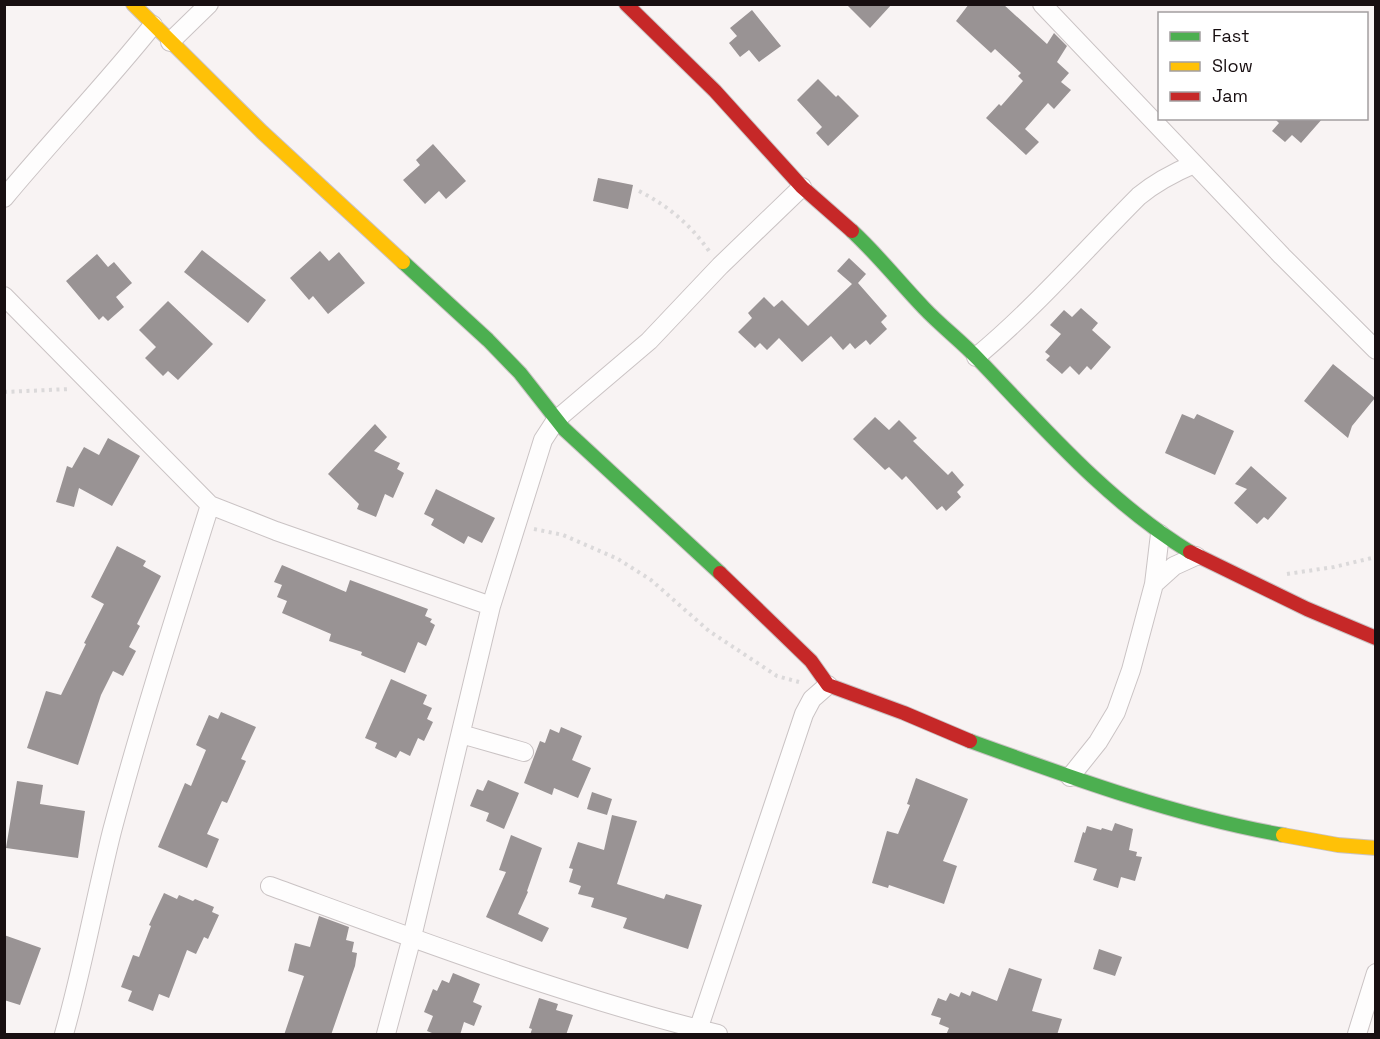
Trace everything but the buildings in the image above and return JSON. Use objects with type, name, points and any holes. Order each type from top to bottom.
[{"type":"street","points":[[132,4],[262,132],[488,340],[520,373],[556,420],[797,648],[818,670],[828,685],[951,734],[1070,777],[1217,821],[1338,845],[1376,848]]},
{"type":"street","points":[[170,42],[208,4]]},
{"type":"street","points":[[626,4],[715,92],[802,187],[862,240],[926,310],[976,357],[1005,390],[1087,472],[1161,534],[1196,556],[1307,609],[1376,638]]},
{"type":"street","points":[[1042,4],[1376,350]]},
{"type":"street","points":[[4,198],[118,69],[153,25]]},
{"type":"street","points":[[976,357],[1023,315],[1139,196],[1169,175],[1194,164]]},
{"type":"street","points":[[386,1035],[412,937],[491,606],[536,458],[547,434],[556,420],[649,341],[720,266],[802,187]]},
{"type":"street","points":[[4,296],[210,505],[276,531],[491,606]]},
{"type":"street","points":[[64,1035],[80,977],[112,833],[139,735],[210,505]]},
{"type":"street","points":[[1070,777],[1098,742],[1116,712],[1131,670],[1154,585],[1161,534]]},
{"type":"street","points":[[1154,585],[1174,566],[1196,556]]},
{"type":"street","points":[[698,1030],[804,714],[812,699],[828,685]]},
{"type":"street","points":[[461,734],[524,752]]},
{"type":"street","points":[[270,886],[462,957],[600,1001],[718,1035]]},
{"type":"street","points":[[1357,1035],[1371,1007],[1376,973]]},
{"type":"path","points":[[639,191],[672,210],[690,228],[720,266]]},
{"type":"path","points":[[4,392],[94,388]]},
{"type":"path","points":[[515,527],[563,534],[618,559],[651,580],[709,632],[777,676],[804,684],[828,685]]},
{"type":"path","points":[[1279,575],[1334,567],[1376,557]]},
{"type":"traffic: fast","points":[[852,231],[924,308],[971,352],[1078,463],[1132,510],[1190,552]]},
{"type":"traffic: fast","points":[[403,262],[488,340],[520,373],[564,429],[720,573]]},
{"type":"traffic: fast","points":[[970,741],[1164,807],[1283,835]]},
{"type":"traffic: slow","points":[[133,4],[262,132],[403,262]]},
{"type":"traffic: slow","points":[[1283,835],[1338,845],[1376,848]]},
{"type":"traffic: jam","points":[[626,4],[715,91],[802,187],[852,231]]},
{"type":"traffic: jam","points":[[1190,552],[1307,609],[1376,638]]},
{"type":"traffic: jam","points":[[720,573],[811,661],[828,685],[904,713],[970,741]]}]
